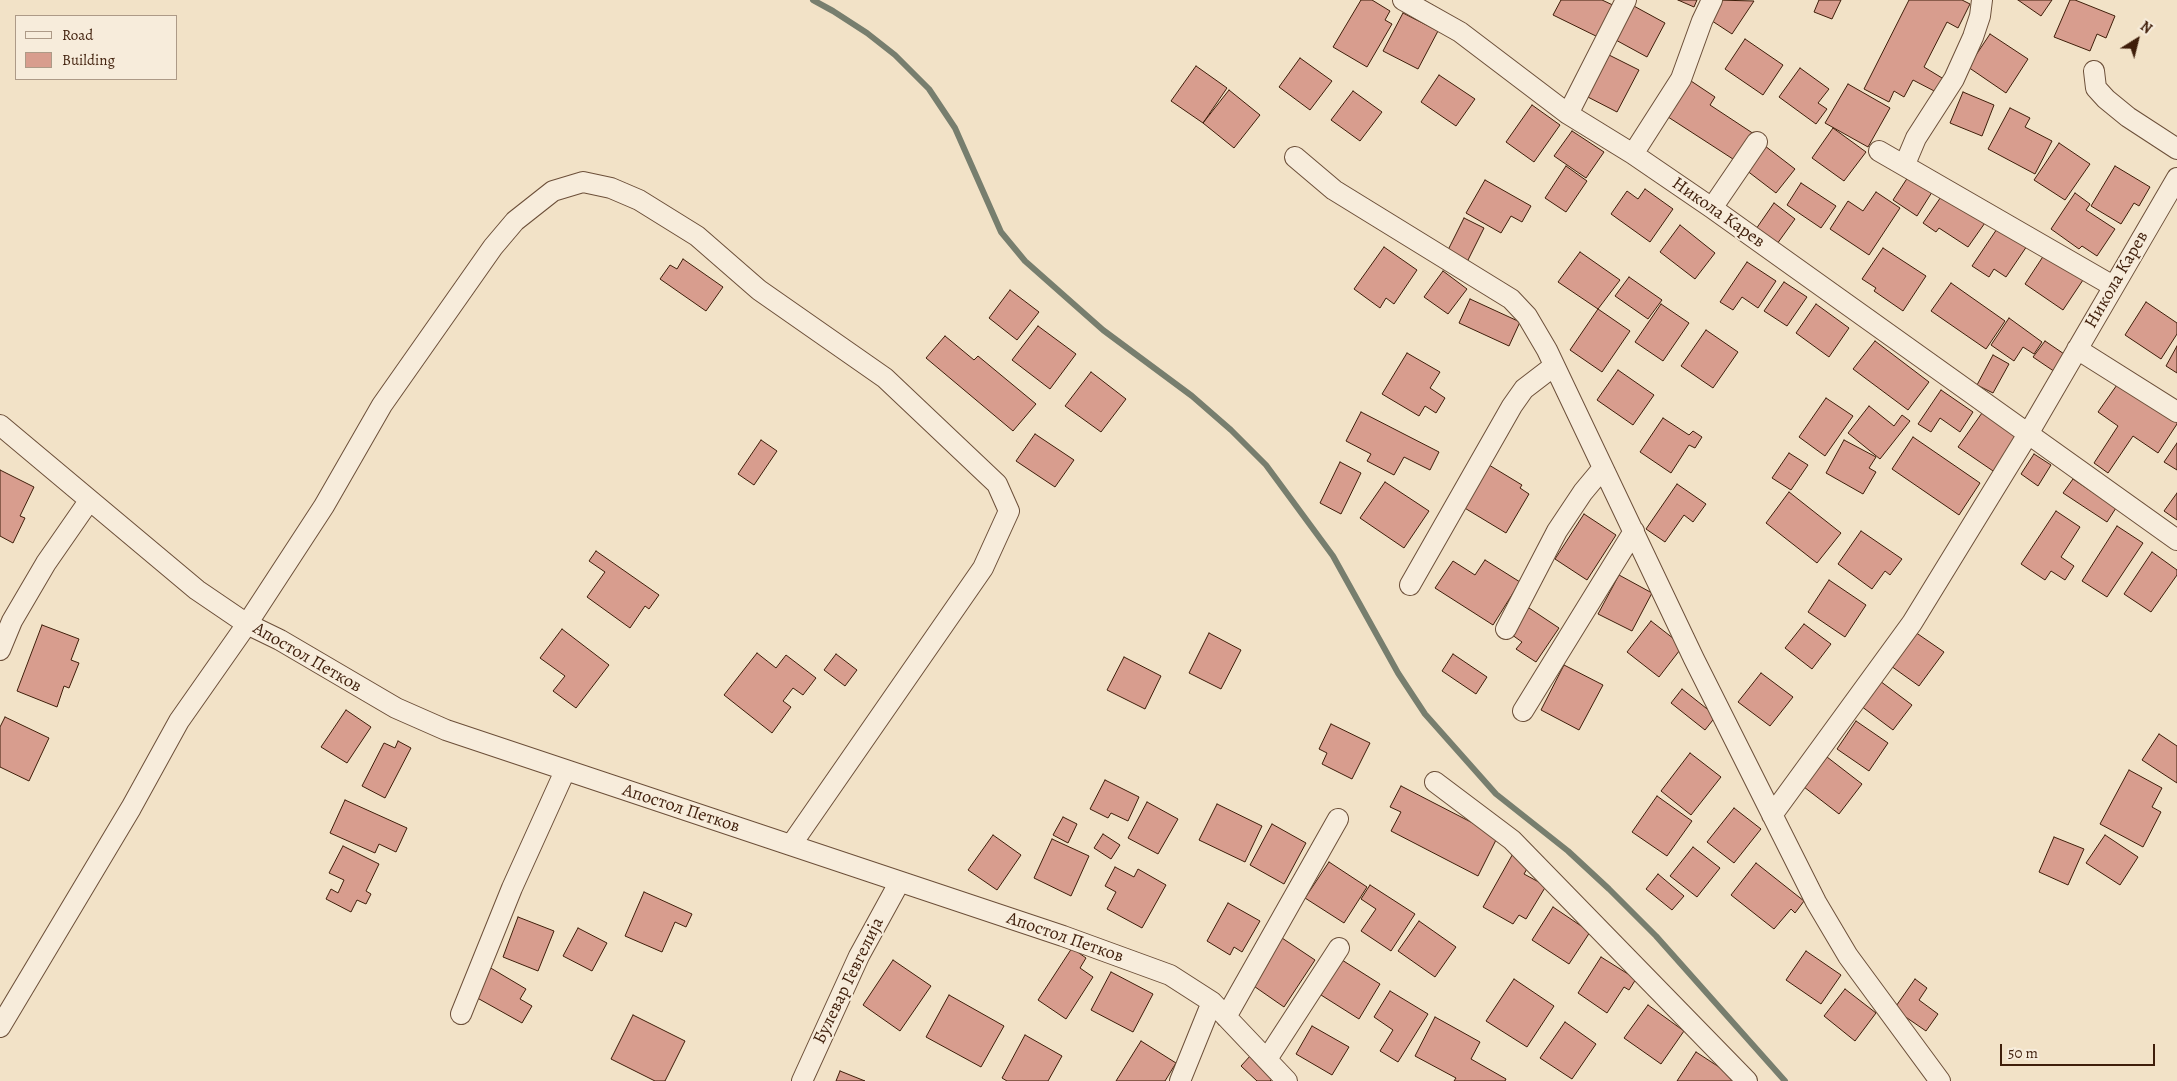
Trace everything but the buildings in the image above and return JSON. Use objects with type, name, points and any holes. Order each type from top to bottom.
[{"type":"street","name":"Никола Карев","points":[[1403,0],[1460,32],[1568,114],[1633,154],[1712,208],[2177,540]]},
{"type":"street","points":[[1568,114],[1626,0]]},
{"type":"street","points":[[1633,154],[1681,79],[1702,21],[1712,0]]},
{"type":"street","points":[[1905,164],[1916,138],[1954,79],[1973,38],[1980,16],[1982,0]]},
{"type":"street","points":[[2094,71],[2096,88],[2106,99],[2128,117],[2177,149]]},
{"type":"street","points":[[1712,208],[1757,142]]},
{"type":"street","points":[[1879,150],[2113,286]]},
{"type":"street","points":[[1296,158],[1334,190],[1511,299],[1527,316],[1548,350],[1694,659],[1816,902],[1848,956],[1940,1081]]},
{"type":"street","name":"Никола Карев","points":[[2028,434],[2177,178]]},
{"type":"street","points":[[0,1026],[131,808],[179,721],[248,624],[324,506],[382,405],[493,247],[516,221],[553,191],[583,182],[612,188],[639,200],[697,236],[759,290],[885,378],[997,484],[1009,511],[983,568],[791,845]]},
{"type":"street","points":[[2077,349],[2177,412]]},
{"type":"street","points":[[1410,585],[1512,406],[1524,388],[1554,366]]},
{"type":"street","name":"Апостол Петков","points":[[0,425],[197,590],[248,624],[280,640],[396,708],[446,730],[1141,963],[1170,975],[1212,1002],[1287,1081]]},
{"type":"street","points":[[1772,815],[1912,624],[2028,434]]},
{"type":"street","points":[[1506,629],[1557,531],[1583,492],[1603,468]]},
{"type":"street","points":[[0,650],[12,621],[46,563],[89,500]]},
{"type":"street","points":[[1523,711],[1634,531]]},
{"type":"street","points":[[461,1014],[512,888],[565,771]]},
{"type":"street","points":[[1435,782],[1512,840],[1747,1081]]},
{"type":"street","points":[[1226,1017],[1338,819]]},
{"type":"street","name":"Булевар Гевгелија","points":[[802,1081],[859,956],[899,883]]},
{"type":"street","points":[[1266,1059],[1339,948]]},
{"type":"street","points":[[1180,1081],[1212,1002]]},
{"type":"waterway","points":[[813,0],[867,33],[895,55],[929,89],[955,128],[1001,232],[1025,261],[1103,330],[1192,396],[1231,430],[1266,465],[1333,556],[1398,673],[1425,714],[1496,794],[1568,851],[1656,936],[1785,1081]]}]
